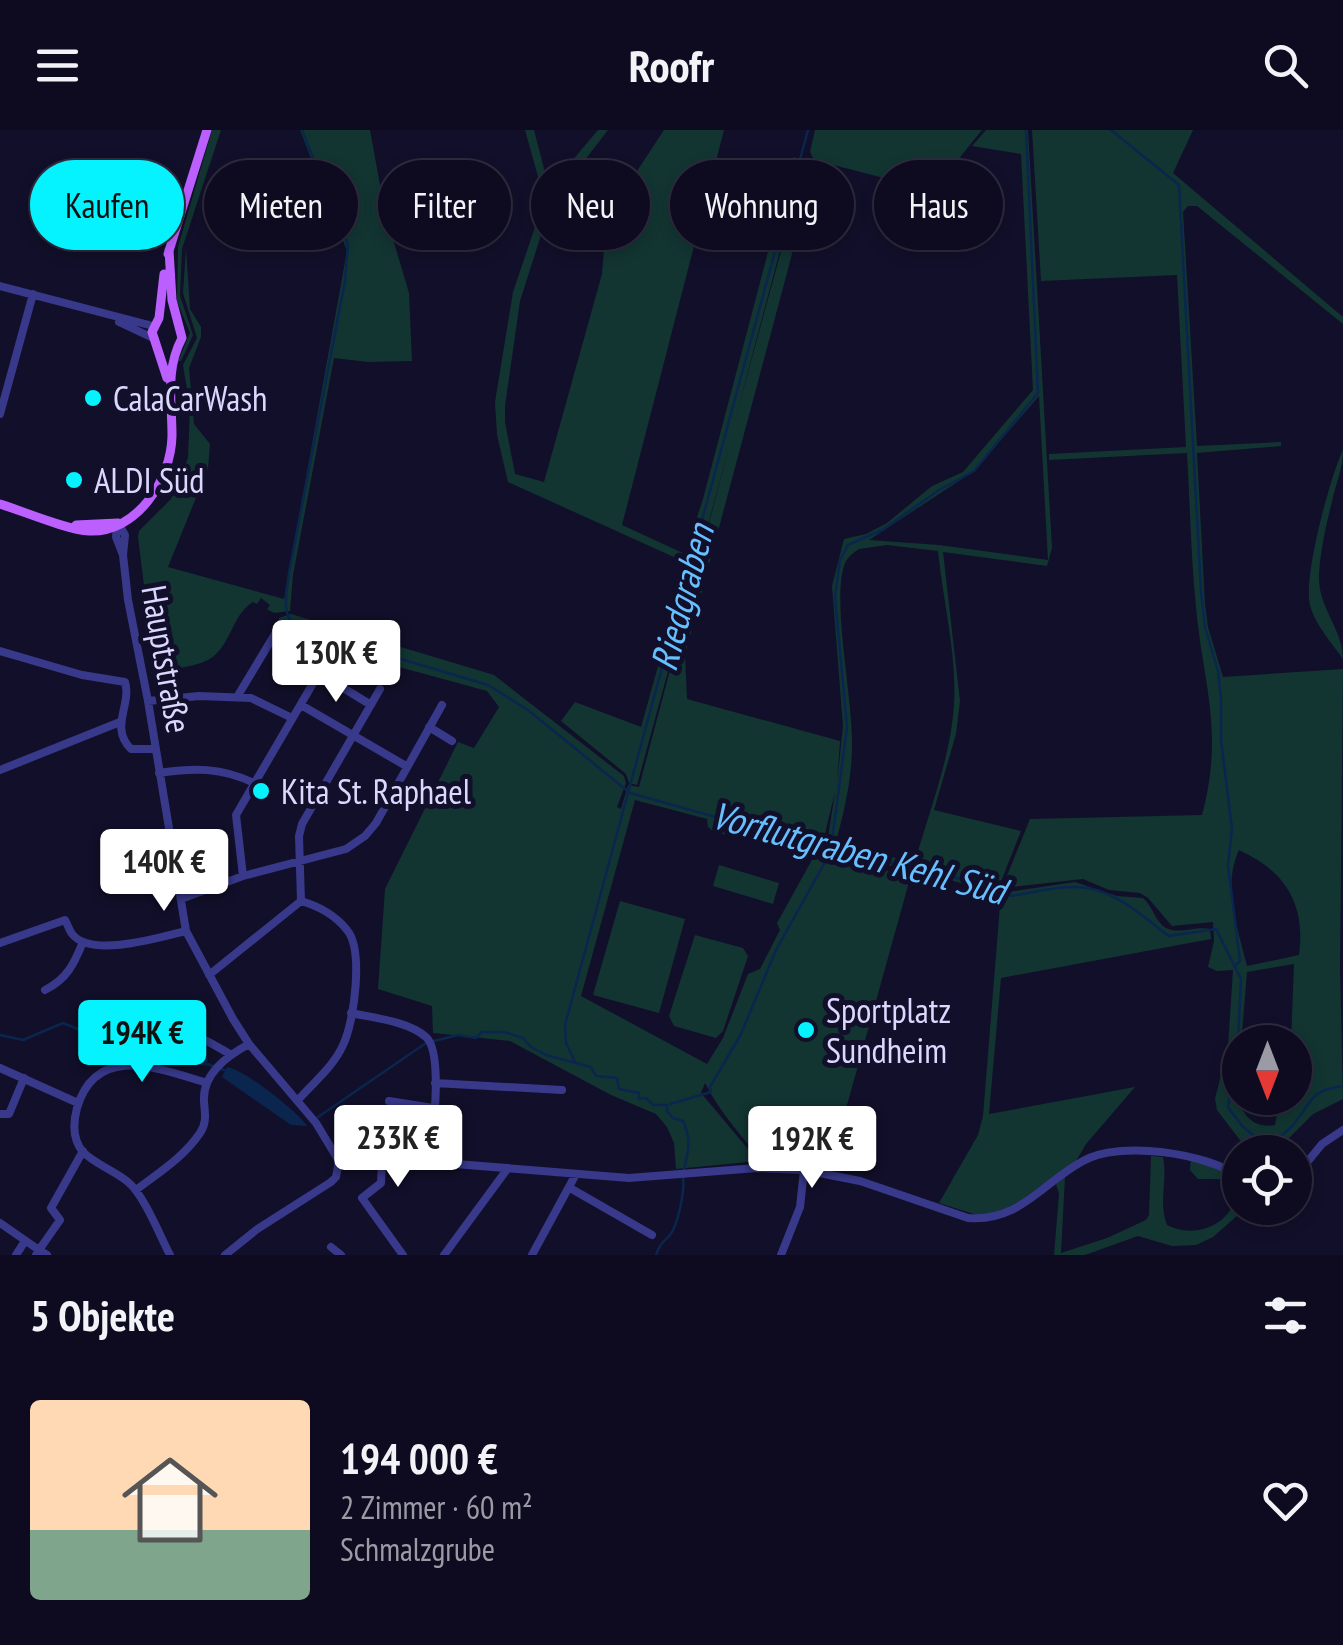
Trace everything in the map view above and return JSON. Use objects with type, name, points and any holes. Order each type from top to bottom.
[{"type":"main road","points":[[184,201],[206,130]]},
{"type":"main road","points":[[169,250],[169,279],[182,338],[174,350],[169,386]]},
{"type":"main road","points":[[0,504],[68,525],[118,523],[142,507],[164,478],[172,436],[169,386],[159,348],[152,338],[169,250]]},
{"type":"main road","points":[[156,322],[167,316],[178,321]]},
{"type":"main road","points":[[159,348],[174,350]]},
{"type":"street","points":[[0,286],[156,322]]},
{"type":"street","points":[[0,414],[33,294]]},
{"type":"street","points":[[102,312],[152,338]]},
{"type":"street","name":"Hauptstraße","points":[[118,523],[125,535],[128,600],[186,930],[249,1044],[314,1120],[339,1161]]},
{"type":"street","points":[[238,697],[275,634]]},
{"type":"street","points":[[0,651],[82,675],[125,682],[128,689],[120,722],[122,738],[131,749],[155,749]]},
{"type":"street","points":[[243,876],[236,815],[319,673],[370,705]]},
{"type":"street","points":[[301,901],[302,824],[380,689]]},
{"type":"street","points":[[148,701],[199,696],[250,698],[292,718]]},
{"type":"street","points":[[181,898],[243,876],[346,849],[365,836],[442,705]]},
{"type":"street","points":[[300,706],[406,766]]},
{"type":"street","points":[[0,770],[120,722]]},
{"type":"street","points":[[429,727],[452,741]]},
{"type":"street","name":"Hauptstraße","points":[[159,773],[196,768],[225,771],[254,783]]},
{"type":"street","points":[[209,975],[301,901]]},
{"type":"street","points":[[298,1100],[338,1056],[344,1043],[356,960],[351,936],[323,910],[301,901]]},
{"type":"street","points":[[0,943],[65,920],[74,936],[84,942],[111,946],[186,930]]},
{"type":"street","points":[[45,990],[60,983],[70,972],[84,942]]},
{"type":"street","points":[[351,1013],[386,1021],[431,1042],[435,1083],[431,1162]]},
{"type":"street","points":[[136,1017],[207,1041],[230,1054]]},
{"type":"street","points":[[136,1190],[177,1159],[201,1132],[205,1121],[204,1091],[212,1073],[230,1054],[249,1044]]},
{"type":"street","points":[[170,1255],[136,1190],[83,1151],[74,1132],[78,1103],[92,1076],[114,1067],[155,1068],[207,1083]]},
{"type":"street","points":[[0,1068],[78,1103]]},
{"type":"street","points":[[0,1114],[10,1114],[24,1078]]},
{"type":"street","points":[[435,1083],[562,1090]]},
{"type":"street","points":[[390,1101],[434,1108]]},
{"type":"street","points":[[1312,1156],[1343,1130]]},
{"type":"street","points":[[0,1223],[41,1253],[60,1220],[51,1208],[83,1151]]},
{"type":"street","points":[[231,1253],[256,1230],[330,1182],[336,1176],[339,1161],[431,1162],[630,1178],[758,1168],[804,1170],[860,1181],[968,1218],[984,1219],[1028,1203],[1085,1159],[1106,1153],[1186,1155],[1222,1168]]},
{"type":"street","points":[[382,1162],[381,1183],[362,1198],[403,1255]]},
{"type":"street","points":[[444,1255],[508,1168]]},
{"type":"street","points":[[780,1255],[800,1207],[804,1170]]},
{"type":"street","points":[[532,1255],[576,1174]]},
{"type":"street","points":[[570,1188],[652,1235]]},
{"type":"street","points":[[16,1255],[25,1242]]},
{"type":"street","points":[[331,1248],[340,1255]]},
{"type":"green space","points":[[212,130],[221,130],[211,160],[204,160],[204,182],[184,243],[184,226]]},
{"type":"green space","points":[[300,130],[370,130],[378,174],[378,250],[396,250],[409,293],[412,361],[334,358],[293,575],[290,611],[274,613],[261,598],[240,615],[216,655],[187,667],[151,673],[161,651],[151,669],[153,658],[138,537],[139,531],[171,499],[188,458],[190,407],[183,365],[197,338],[183,293],[186,248],[190,309],[201,327],[189,368],[194,424],[210,444],[208,468],[168,567],[284,599],[347,250],[358,250],[358,160],[312,160]]},
{"type":"green space","points":[[525,130],[534,130],[542,160],[533,160]]},
{"type":"green space","points":[[598,130],[608,130],[585,160],[573,160]]},
{"type":"green space","points":[[664,130],[724,130],[716,160],[670,160],[670,250],[693,250],[622,525],[685,554],[769,250],[780,250],[734,424],[781,250],[793,250],[685,655],[687,699],[840,741],[837,784],[843,726],[832,586],[844,539],[887,523],[932,486],[963,472],[1033,390],[1021,154],[972,146],[986,130],[1028,130],[1052,548],[1047,566],[943,552],[960,701],[956,734],[934,810],[1021,831],[998,889],[991,891],[904,868],[830,855],[826,851],[835,792],[820,854],[714,832],[707,819],[635,800],[581,996],[707,1064],[723,1038],[748,974],[760,969],[780,930],[777,923],[813,858],[911,875],[829,1170],[764,1164],[705,1083],[701,1093],[748,1149],[748,1162],[676,1169],[674,1143],[656,1114],[611,1095],[510,1041],[433,1033],[432,1006],[378,989],[385,889],[458,742],[474,748],[499,707],[487,691],[278,634],[279,618],[291,614],[494,675],[624,776],[626,783],[617,807],[621,809],[628,785],[639,787],[731,440],[637,785],[629,783],[626,774],[561,721],[575,702],[641,727],[687,563],[508,482],[497,435],[495,402],[513,292],[531,239],[531,250],[536,250],[520,301],[505,422],[515,474],[544,482],[602,274],[604,250],[650,250],[650,160],[644,160]],"holes":[[[1039,396],[1048,560],[939,545],[869,540],[974,471]],[[887,545],[938,551],[954,704],[949,744],[915,862],[835,845],[847,796],[852,745],[841,582],[845,563],[859,549]]]},
{"type":"green space","points":[[815,130],[982,130],[959,160],[874,160],[874,175],[854,170],[854,160],[814,160],[810,152]]},
{"type":"green space","points":[[1032,130],[1193,130],[1173,173],[1343,317],[1343,324],[1197,206],[1188,206],[1183,212],[1197,446],[1281,442],[1281,446],[1197,453],[1205,604],[1223,677],[1343,669],[1343,1099],[1312,1115],[1312,1025],[1292,1025],[1294,964],[1247,972],[1243,1025],[1229,1025],[1233,970],[1208,967],[1214,941],[1213,922],[1172,926],[1140,893],[1109,890],[1083,879],[1002,888],[1030,819],[1202,815],[1212,734],[1194,589],[1187,453],[1049,460],[1049,454],[1186,447],[1177,275],[1041,281]],"holes":[[[1239,850],[1255,858],[1289,891],[1299,920],[1299,955],[1247,966],[1236,923],[1232,878]]]},
{"type":"green space","points":[[178,250],[182,250],[180,296],[193,335],[181,361],[190,333],[177,301]]},
{"type":"green space","points":[[1343,450],[1319,576],[1322,598],[1339,638],[1343,659],[1316,620],[1309,591],[1319,527]]},
{"type":"green space","points":[[719,865],[779,883],[773,904],[713,886]]},
{"type":"green space","points":[[1075,882],[1117,896],[1143,898],[1167,928],[1210,929],[1211,939],[1001,978],[989,1114],[1135,1087],[1076,1161],[1017,1203],[980,1216],[939,1203],[978,1135],[983,1116],[1001,893]]},
{"type":"green space","points":[[620,901],[685,919],[659,1013],[593,995]]},
{"type":"green space","points":[[695,935],[743,948],[748,956],[723,1031],[716,1038],[674,1026],[669,1016]]},
{"type":"green space","points":[[1222,1071],[1222,1115],[1246,1115],[1267,1126],[1275,1125],[1277,1115],[1312,1115],[1292,1135],[1236,1135],[1217,1110],[1215,1099]]},
{"type":"green space","points":[[1151,1156],[1163,1157],[1167,1225],[1191,1231],[1222,1219],[1222,1225],[1227,1225],[1196,1245],[1172,1246],[1138,1236],[1085,1255],[1054,1255],[1059,1194],[1056,1184],[1065,1177],[1061,1253],[1107,1238],[1149,1215]]},
{"type":"green space","points":[[1191,1158],[1222,1169],[1222,1179],[1198,1179],[1190,1170]]},
{"type":"water","points":[[100,1030],[169,1041],[208,1057],[207,1066],[100,1045],[91,1040],[90,1034]]},
{"type":"water","points":[[227,1067],[270,1092],[307,1126],[291,1125],[222,1077]]},
{"type":"waterway","name":"Vorflutgraben Kehl Süd","points":[[302,130],[348,245],[345,281],[287,588],[286,609],[297,628],[488,685],[528,710],[630,793],[819,846],[995,887],[1011,896],[1065,887],[1100,891],[1125,903],[1169,936],[1216,929],[1241,979],[1237,1060],[1228,1107],[1238,1120],[1252,1134],[1273,1143],[1312,1099],[1323,1091],[1343,1086]]},
{"type":"waterway","name":"Riedgraben","points":[[576,1064],[566,1043],[565,1025],[808,130]]},
{"type":"waterway","points":[[831,848],[847,727],[835,597],[840,560],[848,545],[884,529],[974,471],[1038,393],[1026,130]]},
{"type":"waterway","points":[[1111,130],[1179,185],[1201,591],[1221,699],[1221,740],[1232,829],[1228,865],[1240,961],[1236,965]]},
{"type":"waterway","points":[[670,1104],[711,1092],[710,1087],[741,1034],[776,950],[824,864]]},
{"type":"waterway","points":[[0,1035],[23,1040],[63,1023],[90,1034]]},
{"type":"waterway","points":[[434,1041],[504,1032],[523,1038],[546,1055],[591,1067],[596,1076],[617,1078],[619,1089],[639,1093],[639,1099],[646,1098],[653,1105],[667,1105],[673,1118],[683,1121],[688,1140],[684,1170]]},
{"type":"waterway","points":[[318,1117],[426,1043]]},
{"type":"waterway","points":[[207,1064],[224,1070]]},
{"type":"waterway","points":[[656,1255],[676,1224],[683,1178]]},
{"type":"place","name":"CalaCarWash","points":[[93,398]]},
{"type":"place","name":"ALDI Süd","points":[[74,480]]},
{"type":"place","name":"Kita St. Raphael","points":[[261,791]]},
{"type":"place","name":"Sportplatz Sundheim","points":[[806,1030]]}]
